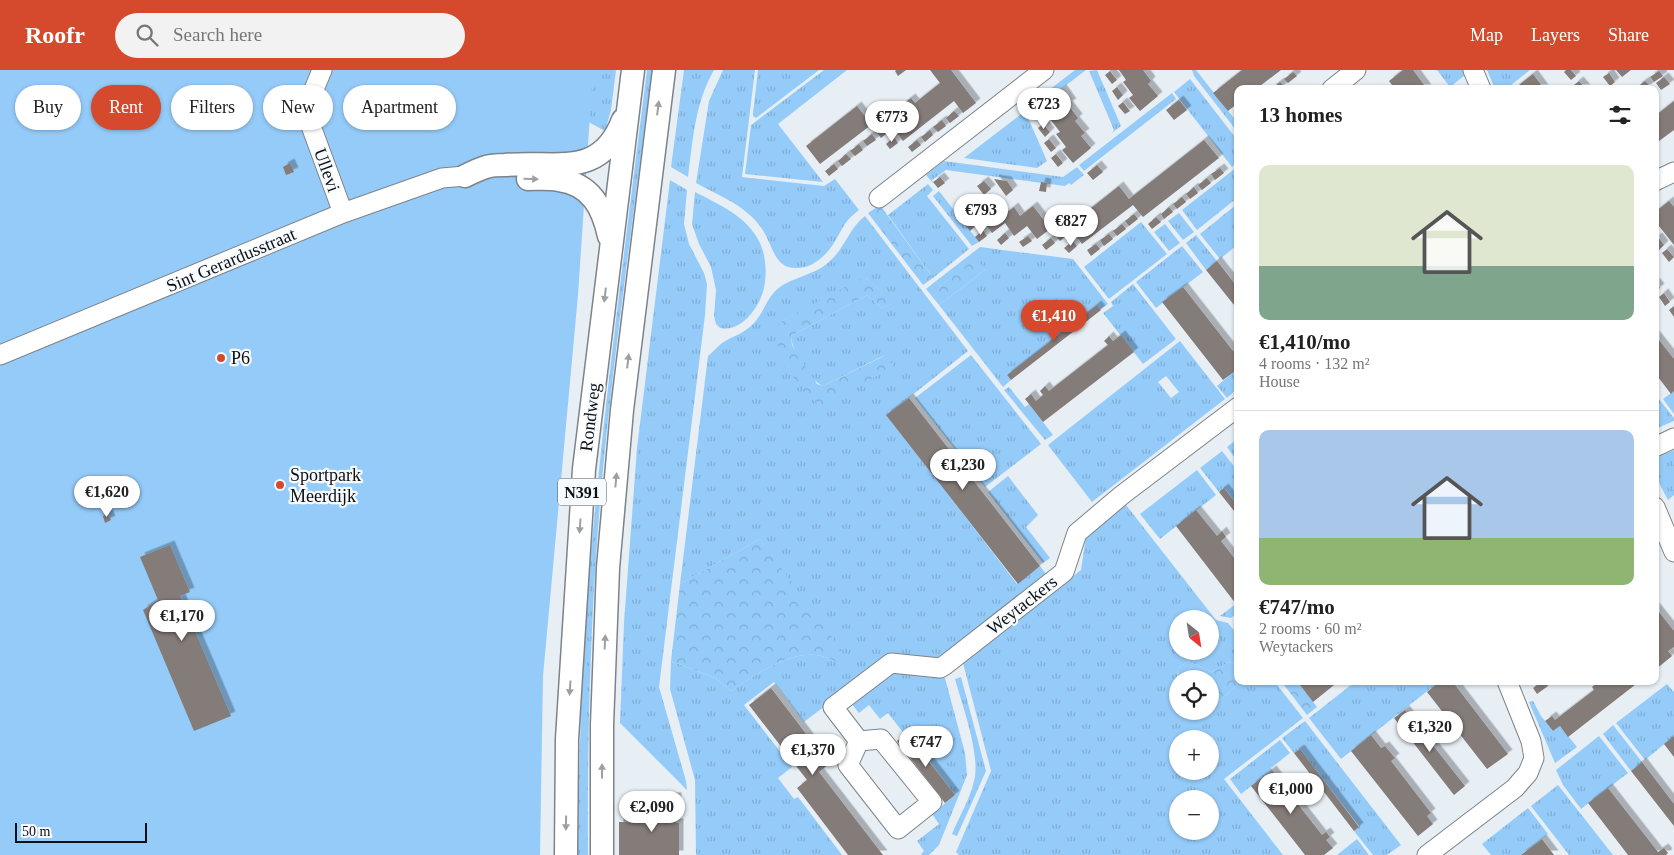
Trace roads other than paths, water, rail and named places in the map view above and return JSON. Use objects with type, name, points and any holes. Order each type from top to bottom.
[{"type":"main road","name":"Rondweg","points":[[566,855],[567,739],[584,469],[633,70]]},
{"type":"main road","name":"Rondweg","points":[[602,855],[602,725],[609,558],[622,410],[664,70]]},
{"type":"main road","points":[[465,176],[486,166],[526,163],[570,164],[591,160],[602,152],[617,136],[629,102]]},
{"type":"main road","points":[[465,176],[488,180],[512,178],[560,180],[579,186],[593,198],[605,216],[611,247]]},
{"type":"street","name":"Ullevi","points":[[322,70],[310,99],[311,126],[343,214]]},
{"type":"street","points":[[879,198],[1044,70]]},
{"type":"street","points":[[1337,85],[1356,70]]},
{"type":"street","points":[[1473,70],[1479,85]]},
{"type":"street","points":[[1659,179],[1674,172]]},
{"type":"street","name":"Sint Gerardusstraat","points":[[0,355],[343,214],[442,178],[465,176]]},
{"type":"street","name":"Weytackers","points":[[860,741],[833,707],[891,663],[940,668],[1064,572],[1077,533],[1122,495],[1234,410]]},
{"type":"street","points":[[1659,445],[1674,438]]},
{"type":"street","points":[[1659,516],[1674,552]]},
{"type":"street","points":[[1427,855],[1515,788],[1528,773],[1534,758],[1531,741],[1509,685]]},
{"type":"street","points":[[881,739],[932,802],[898,829],[848,765],[860,741],[881,739]]},
{"type":"place","name":"P6","points":[[221,358]]},
{"type":"place","name":"Sportpark Meerdijk","points":[[280,485]]}]
